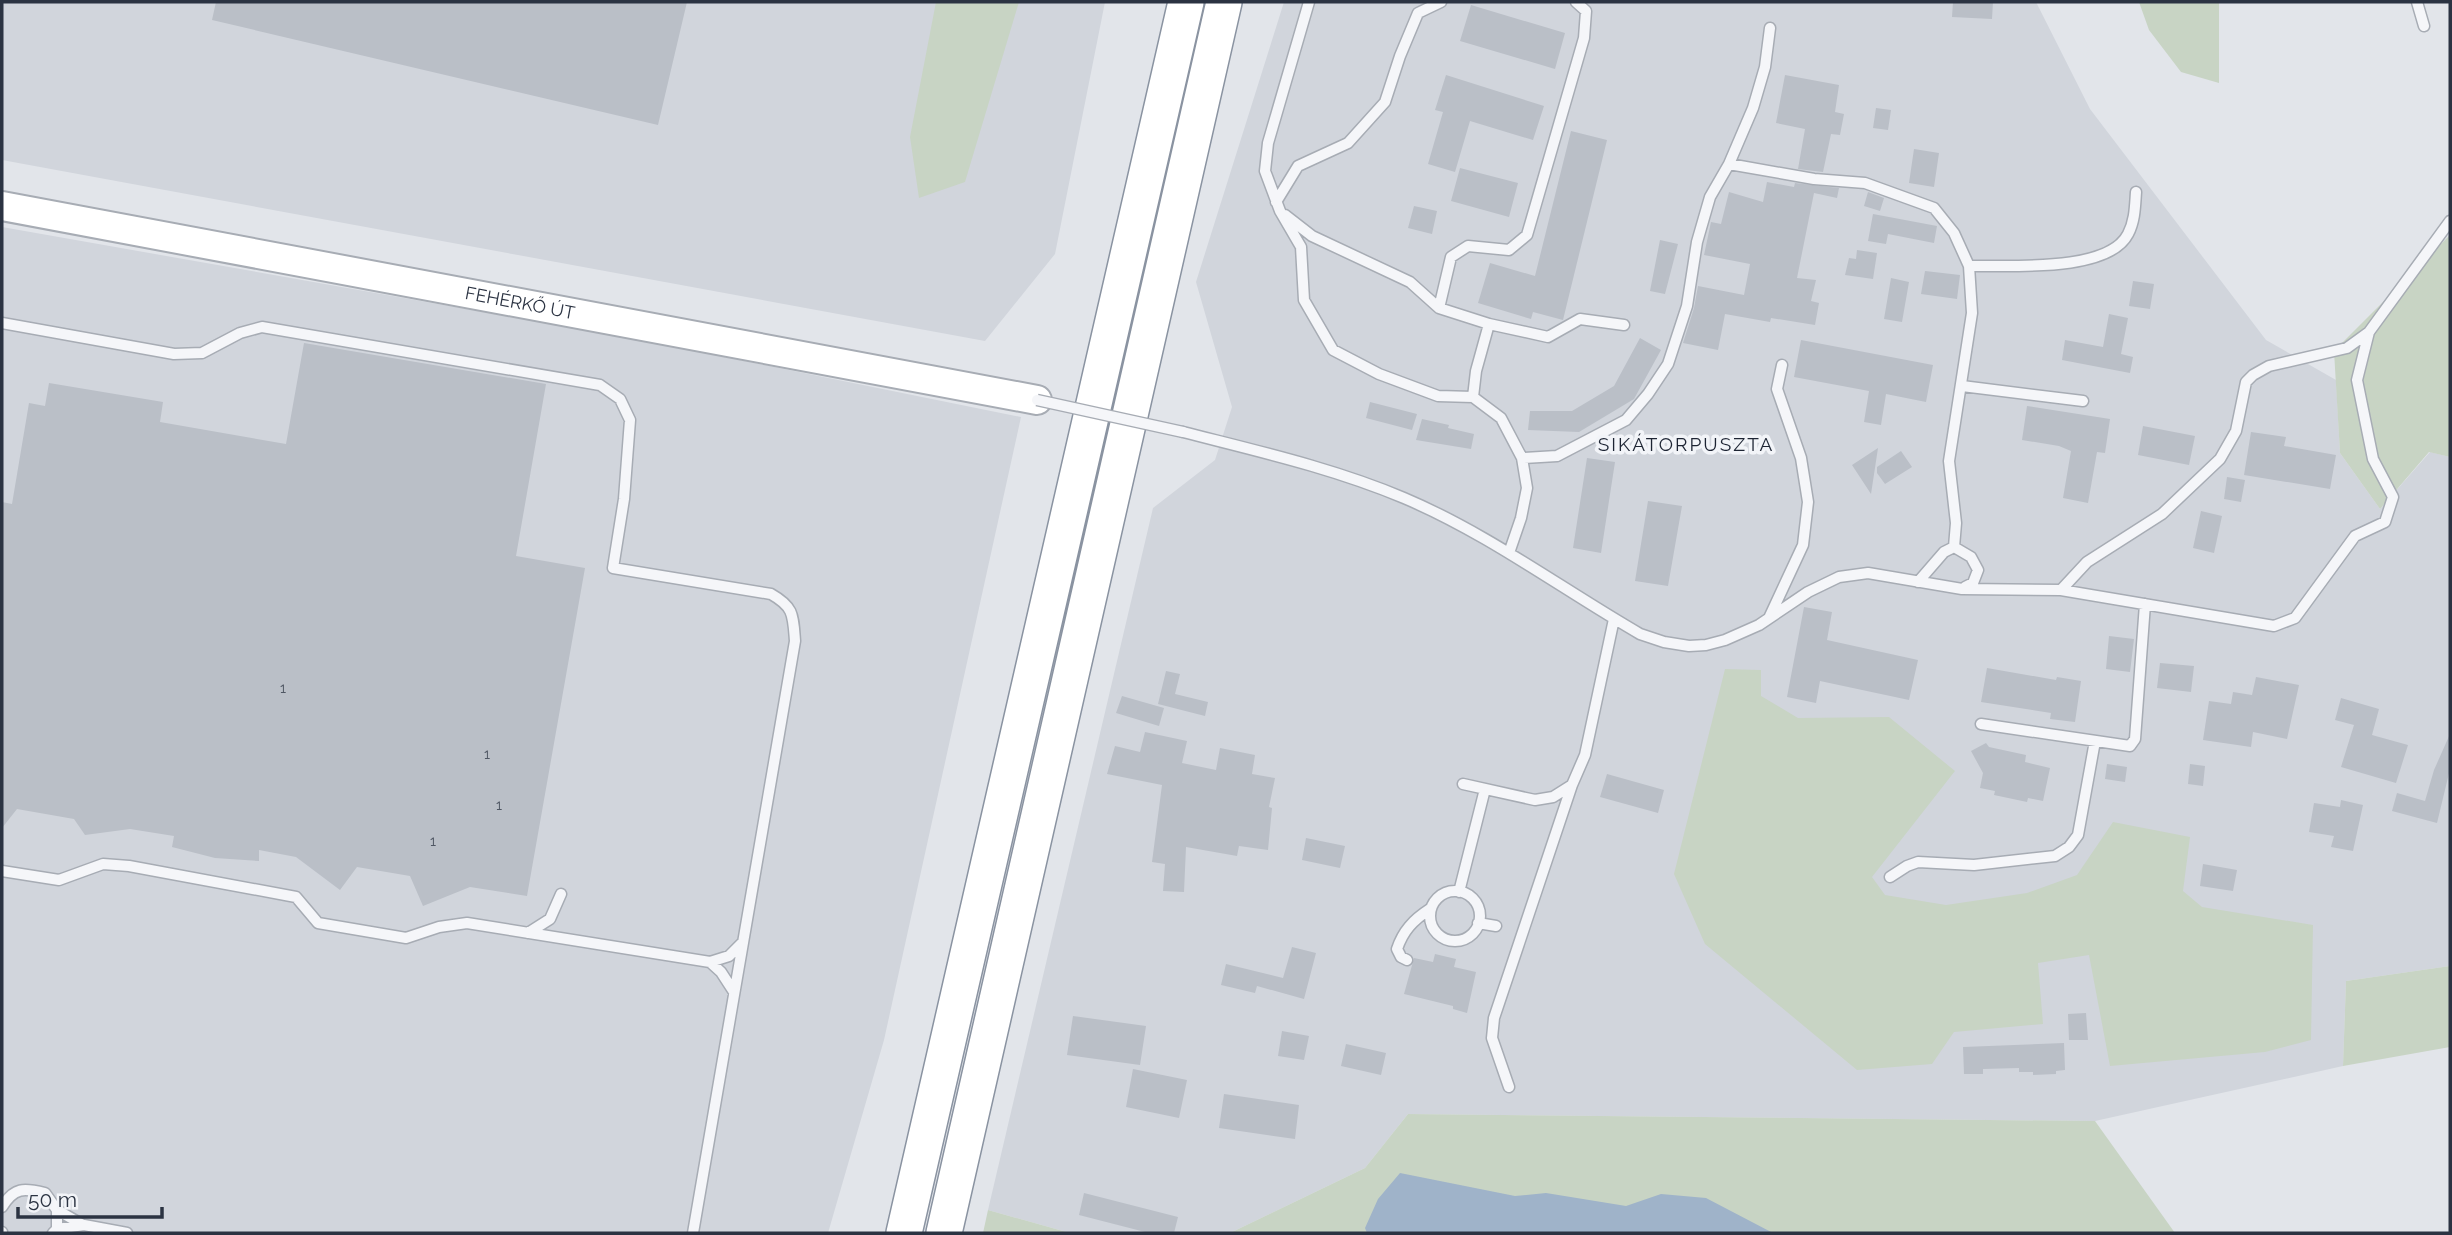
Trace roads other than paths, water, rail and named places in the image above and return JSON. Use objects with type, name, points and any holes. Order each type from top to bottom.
[{"type":"highway","points":[[904,1233],[1186,2]]},
{"type":"highway","points":[[944,1233],[1224,2]]},
{"type":"street","name":"FEHÉRKŐ ÚT","points":[[2,206],[1037,400]]},
{"type":"lane","points":[[1308,2],[1268,142],[1265,171],[1278,207],[1301,247],[1304,300],[1333,350],[1380,374],[1437,396],[1473,397],[1501,418],[1522,458],[1527,488],[1521,518],[1509,553]]},
{"type":"lane","points":[[1278,207],[1298,166],[1348,143],[1385,102],[1400,55],[1418,13],[1440,2]]},
{"type":"lane","points":[[1440,308],[1451,257],[1468,246],[1509,250],[1527,235],[1584,38],[1586,11],[1576,2]]},
{"type":"lane","points":[[2417,2],[2424,26]]},
{"type":"lane","points":[[1522,458],[1557,456],[1626,420],[1668,364],[1687,306],[1697,242],[1710,197],[1729,164],[1753,108],[1765,67],[1770,28]]},
{"type":"lane","points":[[1729,164],[1814,179],[1865,183],[1934,208],[1954,233],[1969,266],[1972,313],[1949,461],[1956,523],[1954,547]]},
{"type":"lane","points":[[1969,266],[2076,263],[2107,254],[2127,236],[2135,213],[2136,192]]},
{"type":"lane","points":[[1278,207],[1312,236],[1410,282],[1440,308],[1489,324],[1548,337],[1580,319],[1624,325]]},
{"type":"lane","points":[[2061,590],[2087,562],[2162,514],[2220,459],[2236,431],[2246,382],[2253,375],[2269,366],[2347,348],[2369,332],[2450,221]]},
{"type":"lane","points":[[2,323],[174,354],[202,353],[240,333],[262,327],[600,385],[620,399],[630,421],[624,499],[613,568],[771,594],[786,603],[793,620],[795,641],[693,1233]]},
{"type":"lane","points":[[1473,397],[1476,371],[1489,324]]},
{"type":"lane","points":[[1037,400],[1183,432],[1306,464],[1380,489],[1432,511],[1509,553],[1640,634],[1664,642],[1697,646],[1734,637],[1839,577],[1868,573],[1962,589],[2061,590],[2274,626],[2295,618],[2356,536],[2385,522],[2393,497],[2373,459],[2357,380],[2369,332]]},
{"type":"lane","points":[[1769,619],[1803,545],[1808,502],[1801,458],[1777,389],[1782,365]]},
{"type":"lane","points":[[1962,386],[2083,401]]},
{"type":"lane","points":[[1918,582],[1944,552],[1954,547]]},
{"type":"lane","points":[[1954,547],[1971,557],[1978,570],[1973,583],[1962,589]]},
{"type":"lane","points":[[1981,724],[2130,746],[2136,739],[2145,604]]},
{"type":"lane","points":[[1509,1087],[1492,1038],[1494,1018],[1572,785],[1585,755],[1614,619]]},
{"type":"lane","points":[[1890,877],[1918,862],[1974,865],[2055,856],[2069,847],[2078,835],[2095,741]]},
{"type":"lane","points":[[1463,784],[1535,800],[1553,797],[1572,785]]},
{"type":"lane","points":[[1459,892],[1485,789]]},
{"type":"lane","points":[[2,871],[59,880],[103,864],[129,866],[296,897],[318,923],[406,938],[439,927],[467,923],[710,962],[729,956],[743,942]]},
{"type":"lane","points":[[1407,960],[1401,957],[1396,949],[1401,937],[1415,918],[1430,909],[1437,897],[1450,891],[1465,892],[1476,901],[1480,915],[1476,929],[1466,939],[1452,941],[1438,936],[1430,924],[1430,909]]},
{"type":"lane","points":[[528,933],[550,919],[561,894]]},
{"type":"lane","points":[[1478,923],[1496,926]]},
{"type":"lane","points":[[710,962],[722,972],[734,992]]},
{"type":"lane","points":[[2,1207],[8,1197],[25,1188],[45,1193],[57,1210],[84,1226]]},
{"type":"lane","points":[[57,1210],[55,1231],[84,1226],[127,1233]]},
{"type":"water","points":[[1400,1173],[1515,1196],[1546,1193],[1626,1206],[1661,1194],[1706,1198],[1773,1233],[1367,1233],[1365,1228],[1378,1199]]},
{"type":"district","name":"SIKÁTORPUSZTA","points":[[1686,444]]}]
